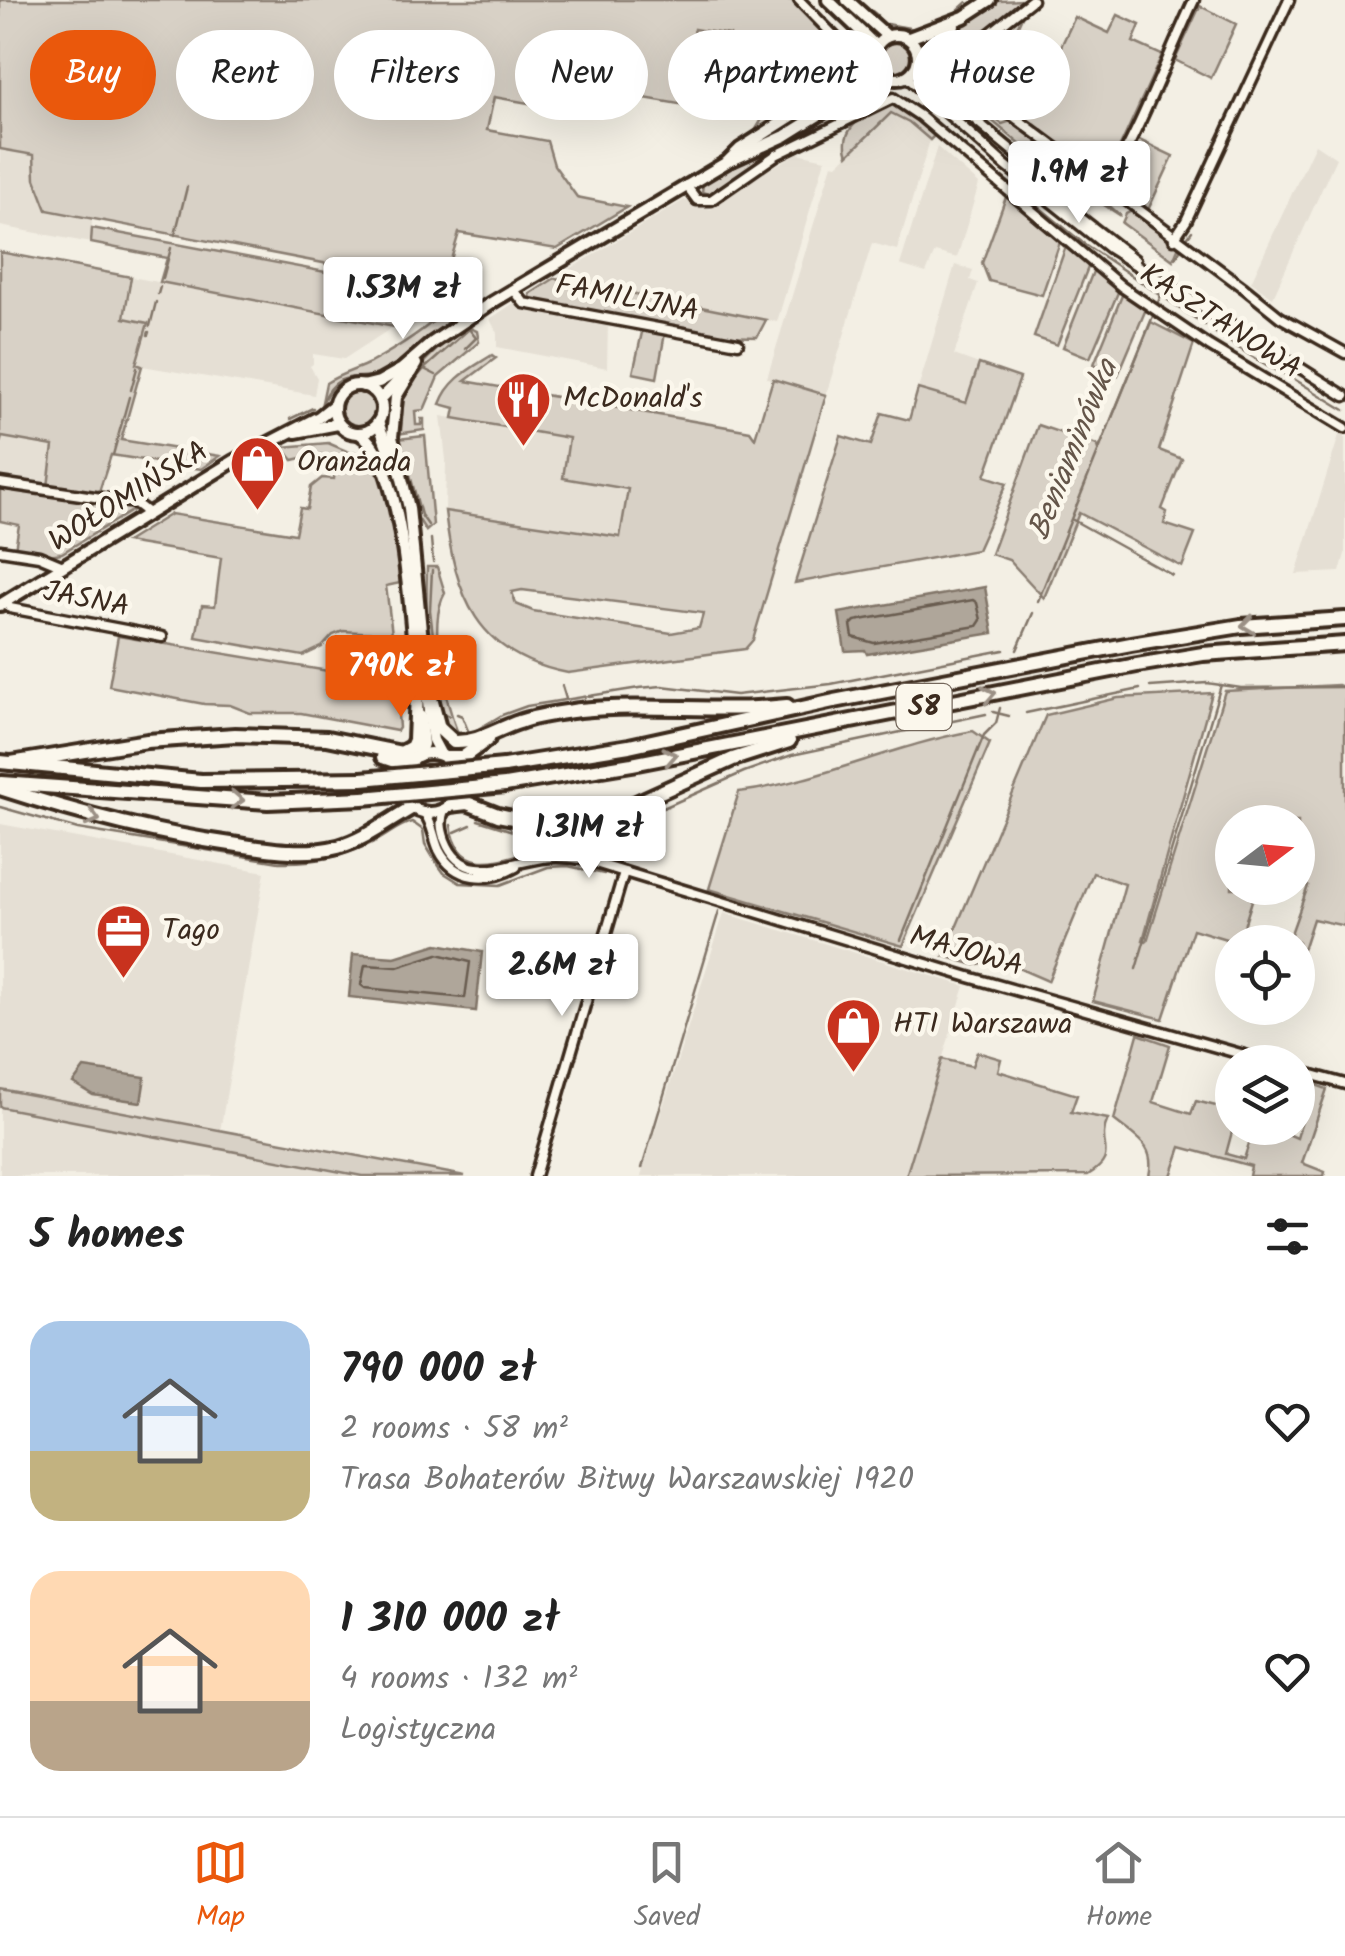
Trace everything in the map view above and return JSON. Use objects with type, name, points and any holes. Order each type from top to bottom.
[{"type":"highway","name":"S8","points":[[6,763],[201,780],[362,780],[504,766],[629,746],[834,701],[1240,626],[1345,619]]},
{"type":"highway","name":"S8","points":[[0,786],[268,802],[505,785],[1203,654],[1345,644]]},
{"type":"highway","points":[[423,689],[439,728],[454,742],[474,741],[549,714],[610,708],[742,710],[834,701]]},
{"type":"highway","points":[[6,763],[147,741],[235,735],[299,735],[396,754],[412,747],[423,689]]},
{"type":"highway","points":[[447,807],[468,803],[528,821],[598,818],[733,760],[840,724]]},
{"type":"highway","points":[[444,757],[462,758],[502,729]]},
{"type":"highway","points":[[358,744],[390,760],[414,758]]},
{"type":"highway","points":[[0,786],[94,819],[290,852],[313,852],[350,843],[418,810]]},
{"type":"main road","points":[[828,0],[859,30]]},
{"type":"main road","points":[[847,0],[880,30]]},
{"type":"main road","points":[[947,30],[990,0]]},
{"type":"main road","points":[[909,38],[964,17]]},
{"type":"main road","points":[[893,35],[909,38],[913,44]]},
{"type":"main road","points":[[893,78],[907,77],[913,70]]},
{"type":"main road","points":[[727,162],[785,120]]},
{"type":"main road","points":[[416,364],[402,382],[394,403],[392,446],[408,508],[423,689],[423,744],[400,780],[403,796],[418,810],[447,807],[460,784],[456,769],[433,740],[423,689],[395,496],[370,440],[338,424],[334,405],[344,389],[379,382],[402,369],[454,328],[514,290],[727,162],[811,120]]},
{"type":"main road","points":[[380,400],[454,328]]},
{"type":"main road","points":[[363,386],[380,400],[378,422],[382,440],[400,474]]},
{"type":"main road","name":"WOŁOMIŃSKA","points":[[3,604],[148,513],[328,412],[334,405]]},
{"type":"main road","points":[[359,434],[378,422]]},
{"type":"main road","name":"WOŁOMIŃSKA","points":[[285,434],[338,424]]},
{"type":"main road","points":[[414,758],[444,757]]},
{"type":"street","points":[[799,0],[828,30]]},
{"type":"street","points":[[1032,0],[986,35],[958,64],[958,75],[1280,317],[1345,354]]},
{"type":"street","points":[[1107,185],[1150,102],[1194,0]]},
{"type":"street","points":[[1174,239],[1186,221],[1289,0]]},
{"type":"street","points":[[907,77],[1108,248],[1345,396]]},
{"type":"street","name":"KASZTANOWA","points":[[686,186],[697,200],[711,200],[776,155],[888,99],[899,100],[1122,287],[1209,346],[1345,428]]},
{"type":"street","points":[[976,120],[1016,153],[1069,208],[1150,272]]},
{"type":"street","name":"FAMILIJNA","points":[[514,290],[524,303],[738,343]]},
{"type":"street","points":[[0,482],[135,503],[148,513]]},
{"type":"street","points":[[0,550],[38,556],[64,566]]},
{"type":"street","name":"JASNA","points":[[3,604],[162,637]]},
{"type":"street","points":[[447,807],[441,818],[443,835],[452,855],[460,862],[485,869],[525,862]]},
{"type":"street","points":[[418,810],[432,823],[439,850],[447,862],[466,876],[502,875],[525,862]]},
{"type":"street","name":"MAJOWA","points":[[525,862],[572,857],[1215,1047]]},
{"type":"street","points":[[535,1176],[624,872]]},
{"type":"street","points":[[1315,1075],[1345,1084]]},
{"type":"shaded area","points":[[0,0],[793,0],[823,30],[668,30],[668,102],[648,99],[648,30],[515,30],[515,101],[495,97],[495,30],[334,30],[334,120],[489,120],[487,130],[547,141],[554,165],[577,197],[627,207],[557,249],[459,233],[443,286],[47,210],[35,179],[34,155],[0,149]]},
{"type":"shaded area","points":[[1026,0],[987,30],[958,30],[998,1]]},
{"type":"shaded area","points":[[1200,6],[1236,24],[1211,78],[1175,60]]},
{"type":"shaded area","points":[[1024,12],[1016,30],[1000,30]]},
{"type":"shaded area","points":[[1118,15],[1140,25],[1133,42],[1162,55],[1106,177],[1026,120],[1070,120],[1069,30],[1075,17],[1109,33]]},
{"type":"shaded area","points":[[893,44],[902,44],[909,51],[906,67],[893,70]]},
{"type":"shaded area","points":[[893,102],[912,112],[913,120],[919,120],[934,136],[930,140],[893,114]]},
{"type":"shaded area","points":[[893,114],[930,140],[897,250],[872,243],[826,395],[767,378],[832,164],[837,165],[884,120],[893,120]]},
{"type":"shaded area","points":[[762,120],[780,120],[724,156],[755,131]]},
{"type":"shaded area","points":[[813,120],[839,120],[753,165],[711,195],[702,192],[703,184]]},
{"type":"shaded area","points":[[884,120],[848,155],[847,136],[857,121]]},
{"type":"shaded area","points":[[991,120],[1002,124],[1011,121],[1092,178],[1105,202],[1121,216],[1104,205],[1093,184],[1053,160],[1028,151]]},
{"type":"shaded area","points":[[1137,139],[1173,156],[1148,210],[1113,185]]},
{"type":"shaded area","points":[[1315,144],[1336,158],[1273,297],[1251,282]]},
{"type":"shaded area","points":[[937,147],[979,184],[957,258],[935,252],[926,273],[900,265]]},
{"type":"shaded area","points":[[0,149],[34,155],[35,179],[47,210],[92,219],[91,243],[0,226]]},
{"type":"shaded area","points":[[798,153],[825,159],[777,322],[555,278],[684,200],[711,209],[739,186]]},
{"type":"shaded area","points":[[1006,197],[1060,242],[1042,295],[989,281],[982,263]]},
{"type":"shaded area","points":[[1134,210],[1179,246],[1173,260],[1122,223],[1126,214]]},
{"type":"shaded area","points":[[92,228],[433,294],[424,306],[394,327],[160,282],[167,258],[91,243]]},
{"type":"shaded area","points":[[1066,246],[1089,265],[1057,345],[1034,337]]},
{"type":"shaded area","points":[[0,252],[131,277],[124,318],[148,323],[136,364],[142,366],[121,440],[220,456],[201,469],[111,455],[98,495],[48,487],[53,446],[2,437],[0,444]]},
{"type":"shaded area","points":[[955,265],[973,270],[970,280],[978,283],[954,355],[979,364],[966,403],[918,389]]},
{"type":"shaded area","points":[[1094,269],[1119,290],[1090,358],[1063,347]]},
{"type":"shaded area","points":[[131,277],[390,325],[390,329],[344,359],[313,354],[310,366],[317,378],[314,395],[136,365],[148,324],[123,319]]},
{"type":"shaded area","points":[[555,278],[766,320],[757,337],[722,336],[531,301],[530,294]]},
{"type":"shaded area","points":[[1123,293],[1146,309],[1118,375],[1094,364]]},
{"type":"shaded area","points":[[517,301],[520,305],[608,322],[607,368],[497,347],[497,333],[490,319]]},
{"type":"shaded area","points":[[450,307],[458,307],[458,319],[409,363],[375,380],[344,382],[320,412],[326,383],[391,351]]},
{"type":"shaded area","points":[[1151,322],[1194,344],[1159,450],[1182,459],[1162,509],[1167,512],[1164,524],[1195,534],[1182,567],[1079,513],[1044,598],[1009,560],[991,554],[1038,425],[1099,449]]},
{"type":"shaded area","points":[[468,327],[477,331],[479,342],[438,377],[424,410],[415,411],[416,425],[424,419],[424,430],[397,434],[399,406],[410,380],[437,349]]},
{"type":"shaded area","points":[[643,328],[665,333],[657,378],[633,373]]},
{"type":"shaded area","points":[[492,355],[496,358],[465,381],[750,431],[755,438],[773,379],[826,395],[753,640],[745,649],[568,673],[511,652],[491,636],[464,595],[445,511],[620,537],[628,489],[563,478],[569,438],[453,418],[455,408],[440,404],[444,395],[461,375]],"holes":[[[522,590],[703,613],[699,628],[671,633],[533,611],[516,604],[512,592]]]},
{"type":"shaded area","points":[[979,364],[1020,378],[985,476],[1007,483],[977,550],[795,583],[841,436],[871,445],[882,413],[909,420],[918,389],[966,403]]},
{"type":"shaded area","points":[[358,392],[371,397],[376,410],[371,423],[358,428],[345,423],[340,410],[345,397]]},
{"type":"shaded area","points":[[441,416],[570,438],[564,478],[628,488],[621,537],[445,511],[446,460]]},
{"type":"shaded area","points":[[1340,432],[1345,435],[1345,554],[1340,572],[1296,574]]},
{"type":"shaded area","points":[[425,436],[433,525],[426,531],[417,517],[397,439]]},
{"type":"shaded area","points":[[1,437],[54,446],[48,487],[0,480]]},
{"type":"shaded area","points":[[328,443],[351,453],[367,452],[389,494],[400,583],[386,586],[392,634],[343,631],[303,656],[196,637],[202,605],[215,606],[221,558],[126,542],[171,514],[295,534],[300,508],[307,509],[311,487],[322,478],[334,479],[336,459],[319,454],[293,460],[282,447]]},
{"type":"shaded area","points":[[0,487],[136,508],[62,553],[49,555],[15,549],[19,525],[0,521]]},
{"type":"shaded area","points":[[427,567],[437,567],[445,593],[437,624],[440,665],[460,739],[448,728],[433,687],[427,633]]},
{"type":"shaded area","points":[[118,636],[328,671],[396,687],[399,728],[397,731],[301,713],[250,713],[230,705],[204,704],[109,686]]},
{"type":"shaded area","points":[[1338,685],[1345,688],[1345,926],[1313,919],[1311,925],[1294,925],[1301,905],[1315,905],[1315,805],[1215,805],[1215,905],[1251,905],[1244,925],[1215,925],[1215,936],[1193,929],[1163,1019],[1093,1001],[1125,884],[1093,873],[1048,981],[997,959],[975,965],[944,956],[1046,715],[1118,698],[1212,693],[1143,940],[1147,941],[1225,691]]},
{"type":"shaded area","points":[[973,731],[990,743],[903,946],[709,889],[739,792],[798,780]]},
{"type":"shaded area","name":"Tago","points":[[0,824],[265,872],[220,1131],[0,1089]]},
{"type":"shaded area","points":[[724,913],[965,986],[906,1176],[641,1176]]},
{"type":"shaded area","points":[[1138,1034],[1170,1045],[1153,1102],[1191,1114],[1196,1101],[1215,1106],[1215,1145],[1228,1145],[1226,1154],[1244,1159],[1249,1145],[1308,1145],[1302,1163],[1325,1172],[1324,1176],[1249,1176],[1251,1166],[1181,1147],[1171,1176],[1149,1176],[1147,1149],[1114,1120]]},
{"type":"shaded area","points":[[977,1052],[1001,1059],[998,1071],[1077,1095],[1071,1112],[1108,1119],[1105,1156],[1098,1168],[1088,1175],[906,1176],[942,1059],[972,1066]]},
{"type":"shaded area","points":[[1315,1085],[1327,1089],[1315,1125]]},
{"type":"shaded area","points":[[0,1089],[465,1176],[362,1176],[0,1107]]},
{"type":"shaded area","points":[[0,1107],[362,1176],[0,1176]]},
{"type":"water","points":[[985,587],[993,633],[867,654],[865,650],[845,651],[839,613]]},
{"type":"water","points":[[437,944],[482,952],[476,1011],[349,997],[353,954],[395,957]]},
{"type":"water","points":[[84,1068],[145,1077],[141,1102],[93,1095],[73,1083]]},
{"type":"waterway","points":[[931,24],[967,2]]},
{"type":"waterway","points":[[872,11],[877,15]]},
{"type":"waterway","points":[[887,24],[915,29]]},
{"type":"waterway","points":[[945,130],[1083,243],[1205,325]]},
{"type":"waterway","points":[[175,235],[187,187]]},
{"type":"waterway","name":"Beniaminówka","points":[[1186,239],[1192,231]]},
{"type":"waterway","points":[[163,278],[171,248]]},
{"type":"waterway","name":"Beniaminówka","points":[[1176,258],[1180,250]]},
{"type":"waterway","points":[[158,294],[160,287]]},
{"type":"waterway","name":"Beniaminówka","points":[[1157,305],[1161,295]]},
{"type":"waterway","points":[[150,326],[156,302]]},
{"type":"waterway","points":[[322,403],[329,390],[344,379],[378,375],[397,366],[455,312]]},
{"type":"waterway","name":"Beniaminówka","points":[[1038,601],[1153,316]]},
{"type":"waterway","points":[[401,431],[404,393],[424,369],[469,329],[476,338],[465,349]]},
{"type":"waterway","points":[[1211,330],[1345,410]]},
{"type":"waterway","points":[[131,390],[137,368]]},
{"type":"waterway","points":[[424,369],[436,375]]},
{"type":"waterway","points":[[113,455],[129,397]]},
{"type":"waterway","points":[[290,419],[313,408]]},
{"type":"waterway","points":[[401,442],[421,515],[428,525]]},
{"type":"waterway","points":[[1073,520],[1172,575]]},
{"type":"waterway","points":[[431,539],[433,562]]},
{"type":"waterway","points":[[432,570],[430,610],[442,713],[449,716]]},
{"type":"waterway","name":"Beniaminówka","points":[[1017,650],[1033,613]]},
{"type":"waterway","points":[[457,714],[462,716],[469,733],[527,706],[639,688],[662,686],[736,695],[831,684],[1004,650]]},
{"type":"waterway","points":[[1150,687],[1207,683],[1241,688],[1345,687]]},
{"type":"waterway","points":[[1136,969],[1221,685]]},
{"type":"waterway","points":[[562,686],[566,699]]},
{"type":"waterway","points":[[1026,713],[1140,689]]},
{"type":"waterway","name":"Beniaminówka","points":[[901,940],[984,735],[996,723],[1000,708]]},
{"type":"waterway","name":"Beniaminówka","points":[[993,712],[1009,716]]},
{"type":"waterway","points":[[478,820],[519,833],[588,834],[652,813],[792,755],[986,714]]},
{"type":"waterway","points":[[0,807],[78,829],[279,862],[341,855],[412,822],[423,830],[425,844],[444,873],[460,883],[500,885],[548,867],[568,866],[604,874]]},
{"type":"waterway","points":[[451,825],[455,840],[469,858],[489,861],[527,852]]},
{"type":"waterway","points":[[455,832],[471,825]]},
{"type":"waterway","name":"Beniaminówka","points":[[642,1168],[719,911]]},
{"type":"place","name":"McDonald's","points":[[524,448]]},
{"type":"place","name":"Oranżada","points":[[258,512]]},
{"type":"place","name":"Tago","points":[[123,980]]},
{"type":"place","name":"HTI Warszawa","points":[[854,1074]]}]
